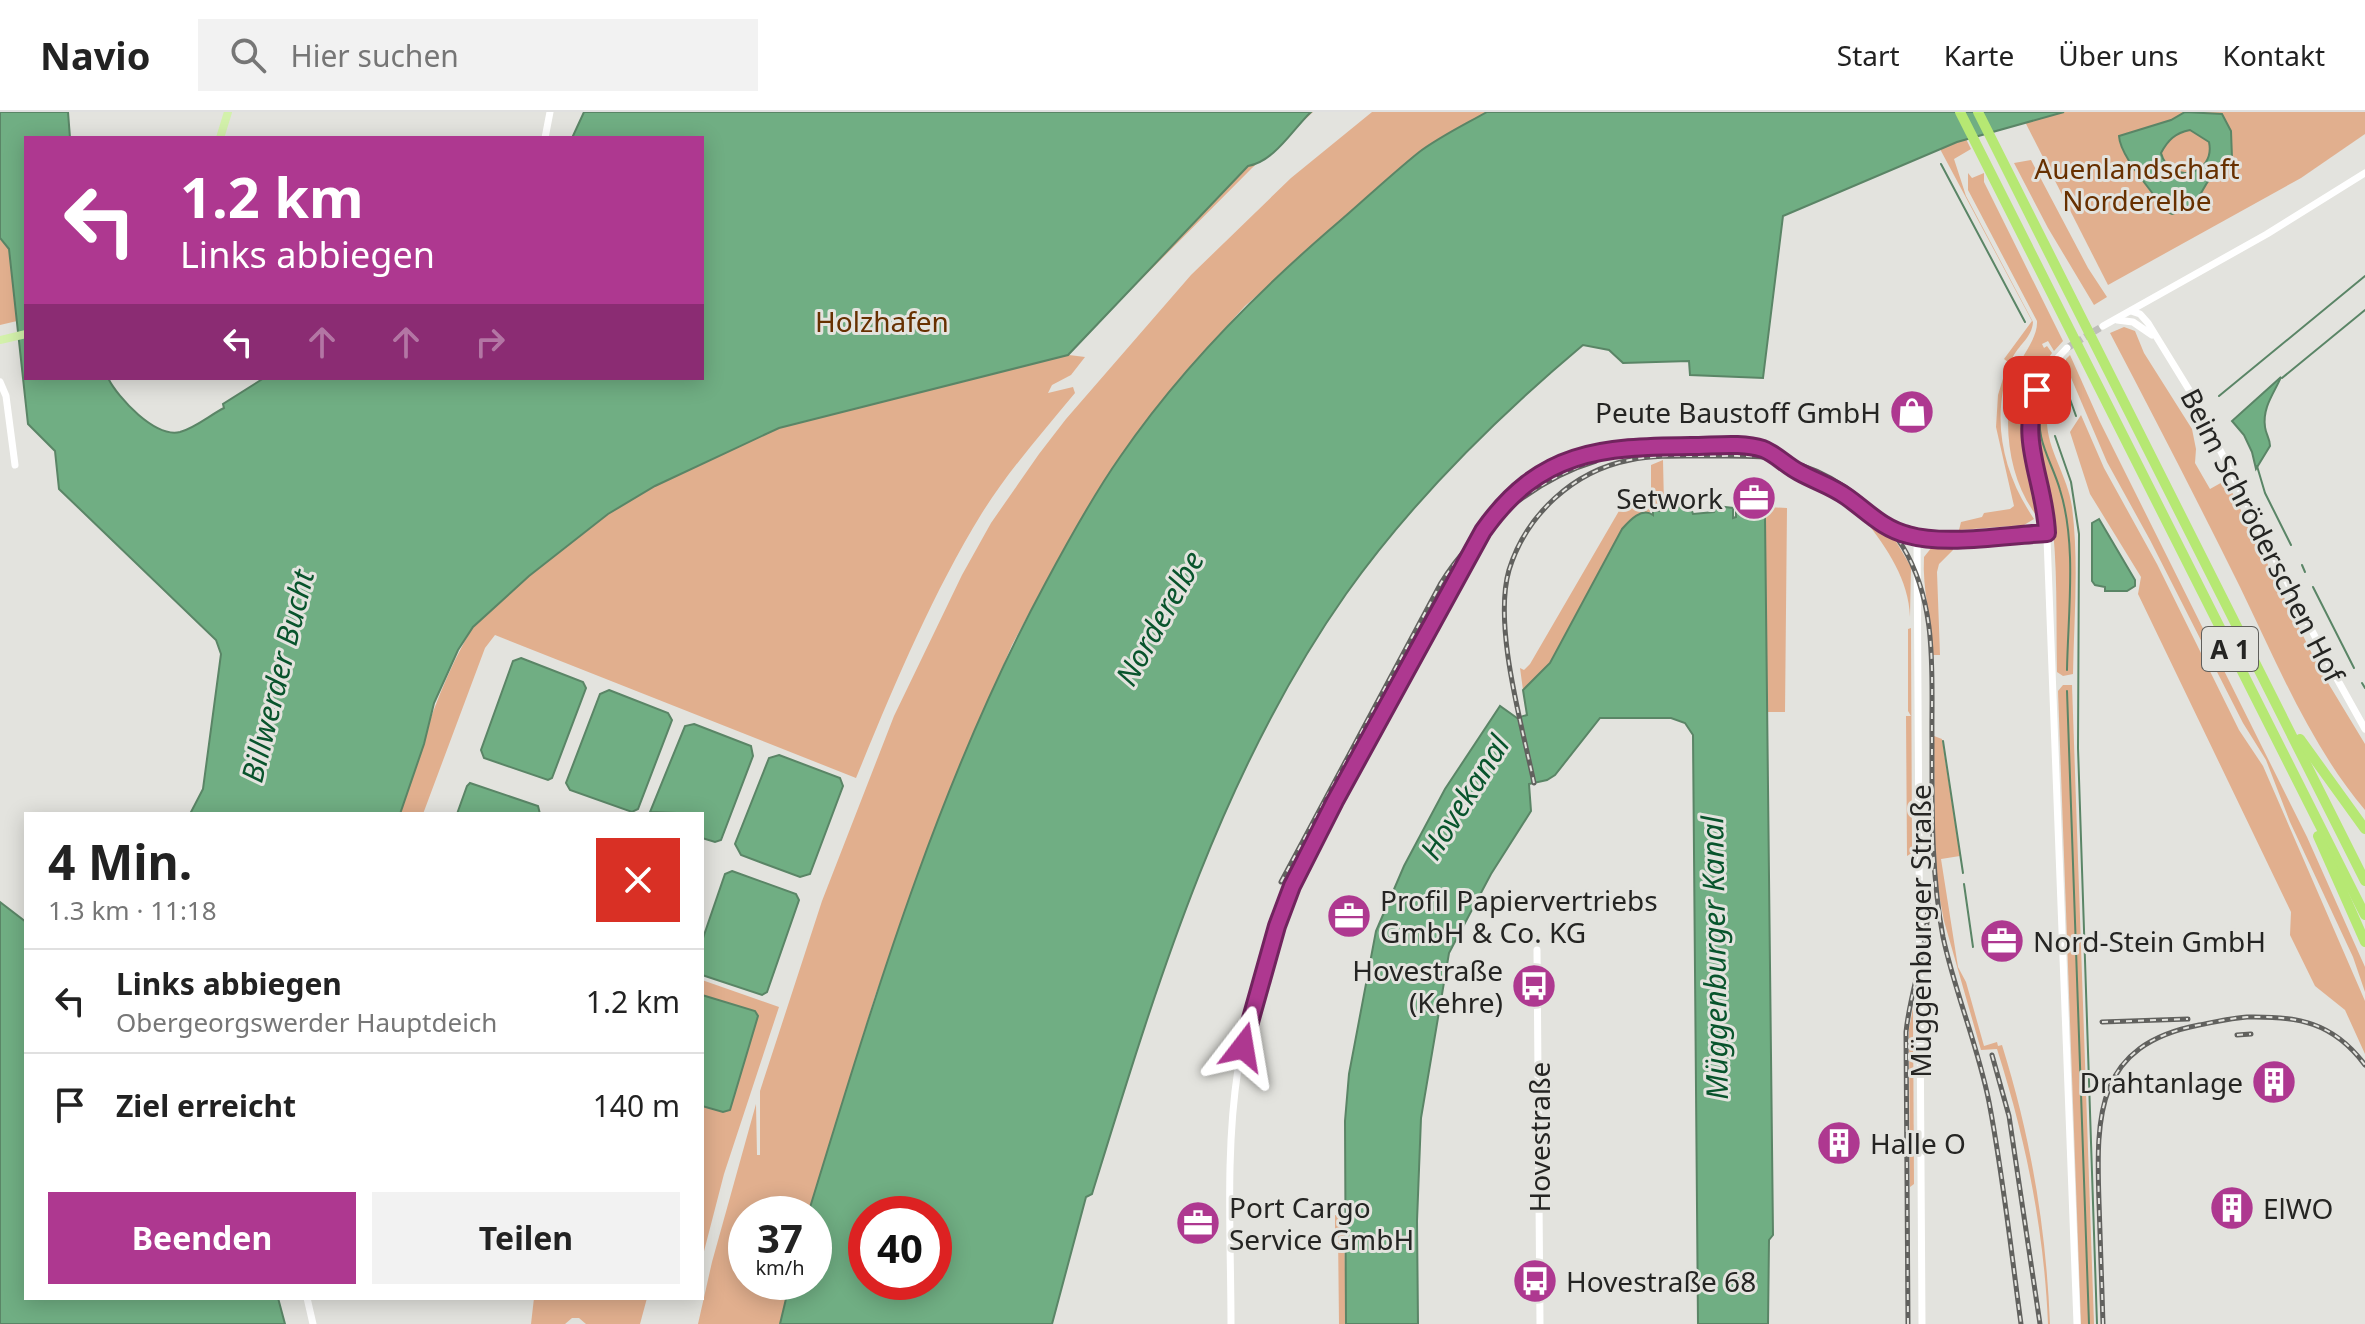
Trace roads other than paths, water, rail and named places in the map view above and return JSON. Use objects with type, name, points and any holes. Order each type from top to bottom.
[{"type":"highway","name":"A 1","points":[[1960,112],[2365,915]]},
{"type":"highway","name":"A 1","points":[[1978,112],[2283,714],[2365,829]]},
{"type":"highway","points":[[2283,714],[2365,881]]},
{"type":"highway","points":[[2289,768],[2365,942]]},
{"type":"main road","points":[[221,136],[228,112]]},
{"type":"main road","points":[[1,340],[24,334]]},
{"type":"street","points":[[545,136],[550,112]]},
{"type":"street","points":[[2103,326],[2267,234],[2365,173]]},
{"type":"street","name":"Beim Schröderschen Hof","points":[[2131,311],[2146,320],[2191,393],[2365,729]]},
{"type":"street","name":"Beim Schröderschen Hof","points":[[2115,320],[2133,322],[2159,341]]},
{"type":"street","points":[[2067,348],[2041,380],[2029,419],[2030,446],[2045,505],[2047,533],[2077,1324]]},
{"type":"street","points":[[0,382],[6,396],[15,465]]},
{"type":"street","points":[[1231,1324],[1230,1166],[1233,1109],[1250,1016],[1277,926],[1292,886],[1328,815],[1492,518],[1517,491],[1539,475],[1586,454],[1628,447],[1747,446],[1768,452],[1798,472],[1838,491],[1880,524],[1917,538],[2047,533]]},
{"type":"street","name":"Müggenburger Straße","points":[[1917,538],[1922,1324]]},
{"type":"street","name":"Hovestraße","points":[[1537,950],[1540,1324]]},
{"type":"street","points":[[307,1300],[313,1324]]},
{"type":"water","name":"Billwerder Bucht","points":[[0,112],[68,112],[70,136],[24,136],[24,380],[109,380],[138,415],[160,429],[180,432],[224,408],[223,404],[261,380],[704,380],[704,136],[573,136],[584,112],[1311,112],[1267,158],[1248,166],[1068,355],[779,428],[655,486],[608,514],[529,576],[473,627],[458,650],[434,703],[424,744],[401,812],[191,812],[203,789],[221,654],[216,640],[59,489],[55,451],[28,424],[9,249],[0,238]]},
{"type":"water","name":"Norderelbe","points":[[1487,112],[2064,112],[1957,142],[1783,216],[1763,378],[1690,375],[1689,361],[1623,363],[1609,350],[1583,345],[1456,462],[1398,526],[1346,594],[1302,663],[1262,734],[1227,808],[1167,960],[1092,1194],[1086,1197],[1052,1324],[780,1324],[786,1300],[832,1300],[832,1196],[814,1196],[858,1053],[911,893],[972,736],[1007,659],[1081,519],[1142,426],[1216,338],[1298,257],[1418,153]]},
{"type":"water","points":[[2185,112],[2222,114],[2231,131],[2232,158],[2211,177],[2196,201],[2172,214],[2165,211],[2131,164],[2119,136],[2171,120]],"holes":[[[2190,130],[2209,142],[2206,162],[2191,172],[2173,170],[2161,153],[2172,138]]]},
{"type":"water","points":[[2281,377],[2265,413],[2270,446],[2256,469],[2244,435],[2232,421]]},
{"type":"water","points":[[1667,506],[1682,507],[1693,514],[1714,512],[1717,506],[1733,508],[1733,518],[1736,517],[1736,510],[1742,510],[1742,514],[1765,518],[1773,1235],[1769,1240],[1768,1324],[1698,1324],[1693,735],[1685,723],[1671,718],[1600,718],[1555,775],[1529,784],[1531,811],[1491,874],[1449,953],[1421,1118],[1417,1221],[1418,1324],[1346,1324],[1345,1121],[1349,1074],[1376,931],[1404,866],[1445,789],[1500,706],[1517,718],[1527,715],[1523,690],[1550,663],[1622,529],[1636,516],[1645,513],[1653,515],[1653,511],[1664,511]]},
{"type":"water","points":[[2099,519],[2135,580],[2135,586],[2127,591],[2105,591],[2105,587],[2092,581],[2092,523]]},
{"type":"water","points":[[521,658],[583,682],[586,688],[552,778],[548,780],[484,758],[481,750],[513,661]]},
{"type":"water","points":[[609,690],[668,713],[672,720],[638,809],[632,812],[570,790],[566,783],[600,694]]},
{"type":"water","points":[[694,724],[751,746],[753,756],[721,840],[715,842],[704,839],[704,812],[650,812],[685,726]]},
{"type":"water","points":[[779,755],[840,778],[843,786],[810,874],[800,877],[741,855],[735,844],[769,758]]},
{"type":"water","points":[[470,783],[538,806],[540,812],[458,812]]},
{"type":"water","points":[[732,871],[796,894],[799,900],[767,992],[762,995],[704,976],[704,935],[725,874]]},
{"type":"water","points":[[0,902],[24,920],[24,1300],[279,1300],[285,1324],[0,1324]]},
{"type":"water","points":[[704,996],[755,1011],[758,1016],[730,1110],[723,1112],[704,1107]]},
{"type":"waterway","points":[[1941,164],[2025,322]]},
{"type":"waterway","points":[[2219,396],[2365,276]]},
{"type":"waterway","points":[[2282,378],[2365,310]]},
{"type":"waterway","points":[[2066,388],[2076,416]]},
{"type":"waterway","points":[[2042,406],[2042,439],[2060,490],[2068,533],[2067,670]]},
{"type":"waterway","points":[[2055,436],[2071,482],[2079,534],[2078,748],[2097,1324]]},
{"type":"waterway","points":[[2257,466],[2265,493],[2291,545]]},
{"type":"waterway","points":[[2302,565],[2305,572]]},
{"type":"waterway","points":[[2313,587],[2354,668]]},
{"type":"waterway","points":[[2362,683],[2365,688]]},
{"type":"waterway","points":[[2067,691],[2089,1324]]},
{"type":"waterway","points":[[1943,741],[1963,873]]},
{"type":"waterway","points":[[1964,884],[1973,947]]},
{"type":"tunnel","points":[[2067,348],[2103,326]]},
{"type":"railway","points":[[1534,783],[1511,676],[1504,619],[1505,593],[1517,550],[1527,531],[1554,498],[1589,474],[1630,460],[1741,456],[1766,457],[1801,465],[1846,487],[1872,508],[1894,533],[1915,570],[1928,618],[1932,668],[1933,841],[1939,913],[1948,958],[1989,1102],[2021,1324]]},
{"type":"railway","points":[[1281,882],[1441,583],[1455,563],[1508,509],[1551,480],[1596,461]]},
{"type":"railway","points":[[1908,1324],[1906,1032],[1926,934],[1928,898]]},
{"type":"railway","points":[[2103,1324],[2099,1140],[2109,1088],[2121,1067],[2140,1049],[2165,1035],[2199,1025],[2247,1017],[2282,1018],[2313,1024],[2340,1039],[2365,1065]]},
{"type":"railway","points":[[2102,1022],[2188,1019]]},
{"type":"railway","points":[[2237,1035],[2251,1034]]},
{"type":"railway","points":[[1992,1055],[2009,1116],[2040,1324]]},
{"type":"place","name":"Peute Baustoff GmbH","points":[[1912,412]]},
{"type":"place","name":"Setwork","points":[[1754,498]]},
{"type":"place","name":"Profil Papiervertriebs GmbH & Co. KG","points":[[1349,916]]},
{"type":"place","name":"Nord-Stein GmbH","points":[[2002,941]]},
{"type":"place","name":"Hovestraße (Kehre)","points":[[1534,986]]},
{"type":"place","name":"Drahtanlage","points":[[2274,1082]]},
{"type":"place","name":"Halle O","points":[[1839,1143]]},
{"type":"place","name":"ElWO","points":[[2232,1208]]},
{"type":"place","name":"Port Cargo Service GmbH","points":[[1198,1223]]},
{"type":"place","name":"Hovestraße 68","points":[[1535,1281]]},
{"type":"park label","name":"Auenlandschaft Norderelbe","points":[[2137,184]]},
{"type":"park label","name":"Holzhafen","points":[[882,321]]},
{"type":"water label","name":"Hovekanal","points":[[1464,797]]},
{"type":"water label","name":"Müggenburger Kanal","points":[[1714,958]]}]
